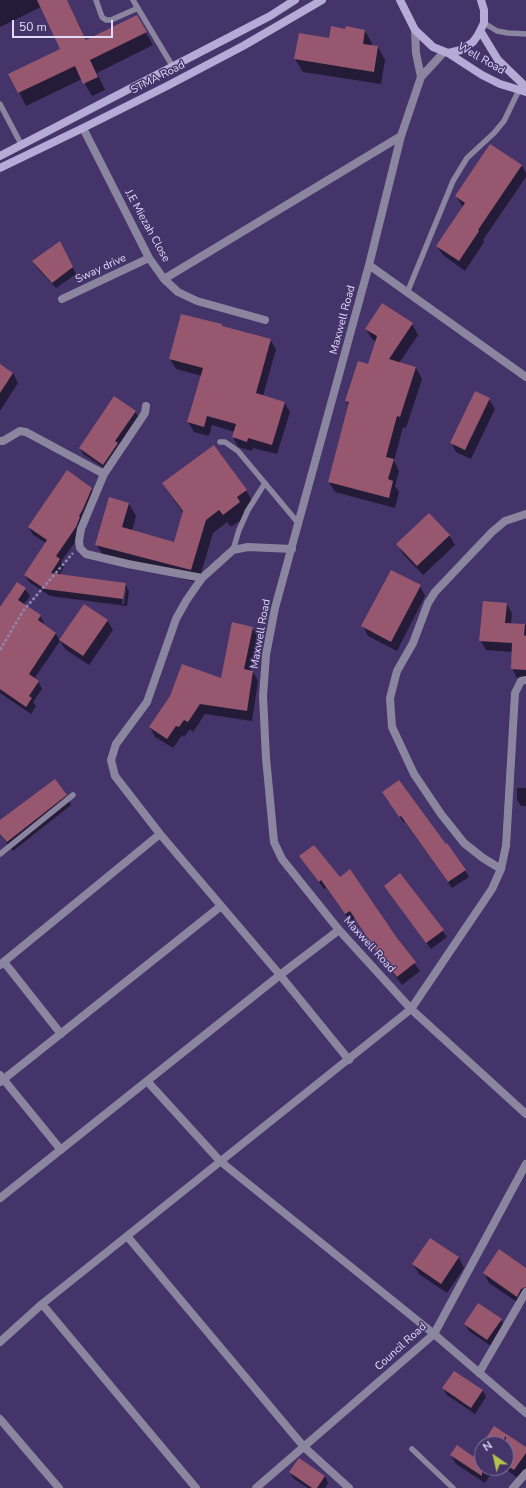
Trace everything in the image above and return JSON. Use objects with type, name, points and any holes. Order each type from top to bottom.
[{"type":"main road","name":"STMA Road","points":[[0,156],[270,16],[295,0]]},
{"type":"main road","name":"STMA Road","points":[[0,168],[83,128],[243,46],[322,0]]},
{"type":"main road","points":[[393,0],[400,2]]},
{"type":"main road","points":[[446,53],[461,50],[473,42],[481,32],[484,23],[484,10],[481,0]]},
{"type":"main road","name":"Well Road","points":[[400,2],[415,30],[433,47],[500,84],[524,90]]},
{"type":"main road","name":"Well Road","points":[[481,32],[498,60],[524,90]]},
{"type":"street","points":[[415,30],[416,53],[421,77]]},
{"type":"street","name":"Maxwell Road","points":[[446,53],[421,77],[401,136],[369,265],[274,616],[266,655],[263,696],[272,825],[274,842],[282,860],[339,930],[411,1009],[526,1114]]},
{"type":"street","name":"J.E Miezah Close","points":[[83,128],[150,258],[164,280],[178,292],[197,301],[265,320]]},
{"type":"street","points":[[164,280],[401,136]]},
{"type":"street","name":"Sway drive","points":[[62,299],[150,258]]},
{"type":"street","points":[[369,265],[526,377]]},
{"type":"street","points":[[146,406],[145,413],[104,474],[80,529],[78,541],[80,548],[86,554],[128,564],[202,578]]},
{"type":"street","points":[[0,441],[3,441],[20,431],[26,432],[104,474]]},
{"type":"street","points":[[501,868],[483,858],[464,843],[441,814],[414,774],[392,727],[390,698],[397,671],[412,643],[428,603],[435,592],[492,532],[505,521],[526,514]]},
{"type":"street","points":[[292,549],[248,547],[233,550],[202,578],[176,619],[147,702],[116,744],[111,760],[115,776],[160,834],[280,975],[348,1060]]},
{"type":"street","points":[[0,1342],[42,1304],[411,1009],[492,889],[501,868],[506,846],[515,693],[521,681],[526,680]]},
{"type":"street","points":[[61,1034],[2,963],[160,834]]},
{"type":"street","points":[[61,1150],[1,1079],[61,1034],[221,906]]},
{"type":"street","points":[[1,1195],[61,1150],[280,975],[339,930]]},
{"type":"street","points":[[147,1081],[220,1161],[434,1334],[526,1413]]},
{"type":"street","name":"Council Road","points":[[256,1488],[434,1334],[526,1164]]},
{"type":"street","points":[[127,1236],[304,1447],[349,1488]]},
{"type":"street","points":[[479,1373],[526,1292]]},
{"type":"street","points":[[42,1304],[196,1488]]},
{"type":"street","points":[[0,1419],[59,1488]]},
{"type":"street","points":[[513,1488],[526,1473]]},
{"type":"lane","points":[[96,0],[102,17],[106,20],[111,20],[138,8]]},
{"type":"lane","points":[[133,0],[173,66]]},
{"type":"lane","points":[[484,23],[497,31],[526,34]]},
{"type":"lane","points":[[407,293],[453,181],[468,158],[494,133],[504,121],[524,90]]},
{"type":"lane","points":[[0,104],[21,144]]},
{"type":"lane","points":[[220,442],[225,442],[238,451],[299,524]]},
{"type":"lane","points":[[233,550],[239,530],[248,510],[265,483]]},
{"type":"lane","points":[[0,854],[73,795]]},
{"type":"lane","points":[[412,1449],[453,1488]]},
{"type":"path","points":[[0,650],[23,611],[70,554],[80,548]]},
{"type":"building","points":[[37,0],[67,0],[86,40],[137,15],[147,32],[90,60],[98,77],[83,84],[75,66],[18,93],[8,74],[60,49]]},
{"type":"building","points":[[331,26],[345,29],[346,26],[365,30],[363,44],[378,46],[374,72],[294,59],[299,33],[329,38]]},
{"type":"building","points":[[490,144],[522,165],[459,261],[436,246],[465,203],[455,196]]},
{"type":"building","points":[[60,241],[73,267],[52,283],[32,261]]},
{"type":"building","points":[[382,303],[413,323],[389,359],[416,367],[400,417],[397,416],[386,457],[394,459],[388,479],[393,481],[389,498],[328,482],[349,402],[345,401],[358,361],[368,364],[377,336],[365,329]]},
{"type":"building","points":[[181,314],[222,324],[222,326],[271,339],[256,393],[285,402],[272,445],[248,438],[247,442],[232,437],[236,424],[207,416],[204,427],[187,422],[203,368],[169,359]]},
{"type":"building","points":[[0,364],[13,373],[0,393]]},
{"type":"building","points":[[475,391],[490,398],[465,450],[450,443]]},
{"type":"building","points":[[114,396],[136,411],[115,441],[118,443],[103,465],[79,448]]},
{"type":"building","points":[[214,445],[247,490],[237,497],[240,502],[223,515],[219,510],[206,520],[191,570],[95,545],[109,497],[129,503],[122,527],[174,542],[183,511],[162,483]]},
{"type":"building","points":[[67,470],[92,488],[79,516],[80,517],[76,527],[56,556],[60,559],[51,573],[126,583],[123,599],[45,589],[24,575],[47,540],[28,527]]},
{"type":"building","points":[[429,513],[450,535],[417,566],[396,544]]},
{"type":"building","points":[[391,570],[421,585],[391,642],[361,626]]},
{"type":"building","points":[[17,582],[26,588],[18,600],[41,615],[38,620],[56,633],[29,674],[39,681],[29,696],[32,698],[26,707],[0,689],[0,607]]},
{"type":"building","points":[[483,601],[507,603],[505,623],[525,624],[524,635],[526,636],[526,670],[511,669],[512,643],[479,641]]},
{"type":"building","points":[[84,604],[108,620],[83,656],[59,640]]},
{"type":"building","points":[[232,622],[253,627],[244,669],[253,671],[247,711],[200,704],[188,722],[184,720],[179,727],[176,726],[167,739],[149,727],[170,696],[182,664],[221,678]]},
{"type":"building","points":[[55,779],[67,795],[7,842],[0,834],[0,820]]},
{"type":"building","points":[[399,780],[466,870],[448,882],[382,792]]},
{"type":"building","points":[[314,845],[340,877],[350,869],[397,938],[416,962],[397,977],[376,951],[350,911],[345,914],[321,880],[319,882],[299,856]]},
{"type":"building","points":[[400,873],[444,930],[426,943],[384,886]]},
{"type":"building","points":[[430,1238],[459,1257],[441,1284],[412,1264]]},
{"type":"building","points":[[499,1249],[526,1268],[526,1287],[521,1289],[517,1297],[483,1273]]},
{"type":"building","points":[[478,1303],[502,1319],[487,1340],[464,1324]]},
{"type":"building","points":[[454,1371],[483,1390],[471,1408],[442,1388]]},
{"type":"building","points":[[494,1426],[509,1436],[506,1436],[487,1436]]},
{"type":"building","points":[[514,1439],[526,1447],[526,1453],[514,1470]]},
{"type":"building","points":[[457,1445],[474,1457],[474,1471],[450,1455]]},
{"type":"building","points":[[299,1458],[325,1476],[317,1488],[312,1488],[289,1472]]}]
